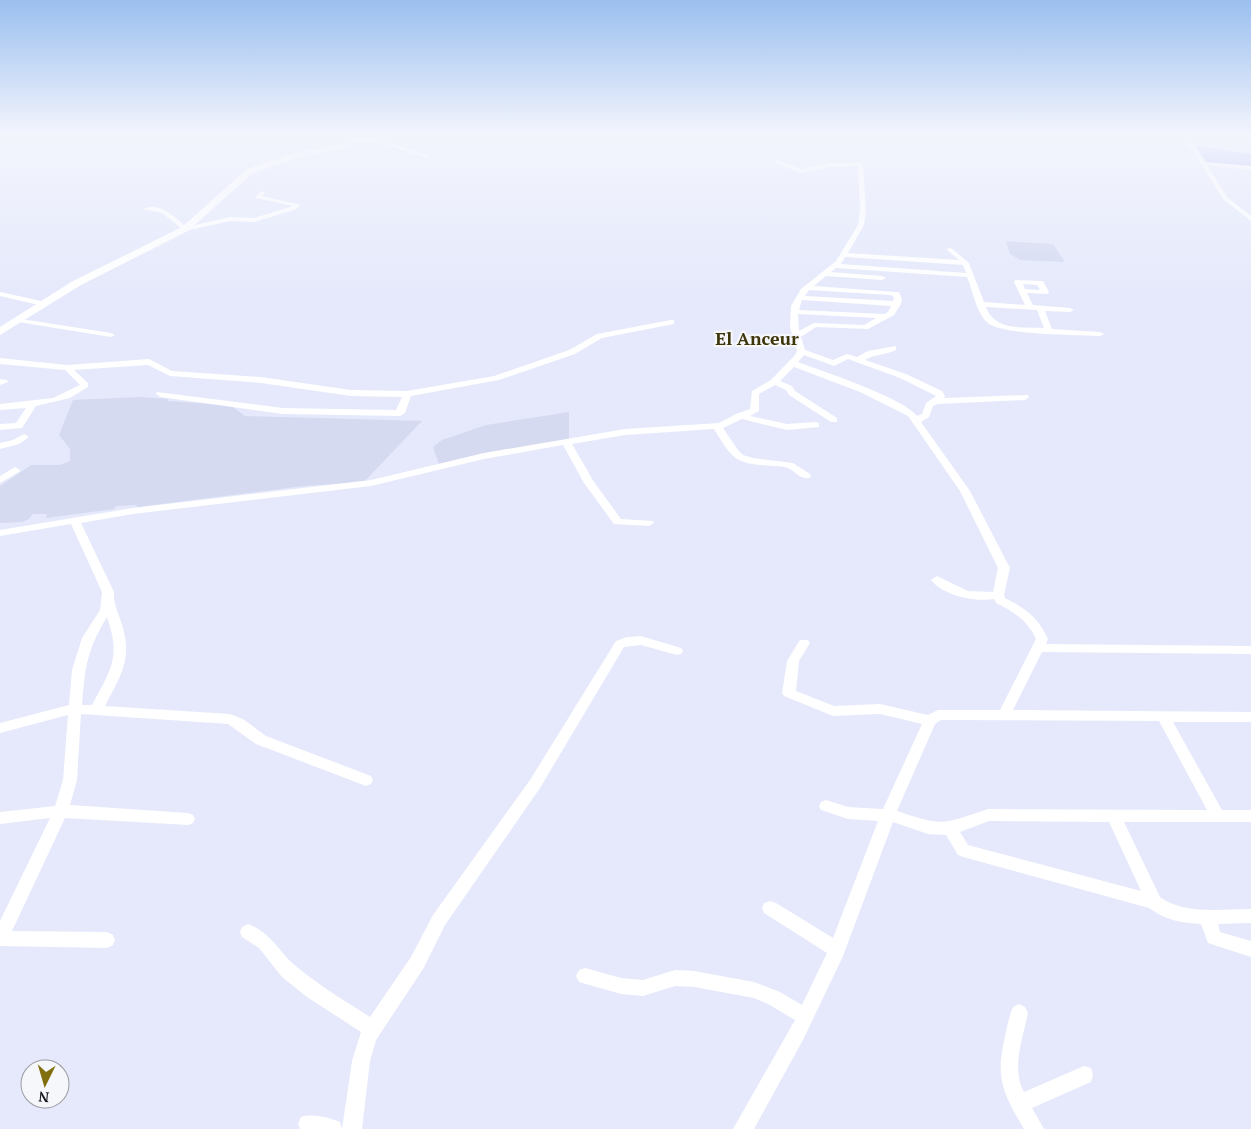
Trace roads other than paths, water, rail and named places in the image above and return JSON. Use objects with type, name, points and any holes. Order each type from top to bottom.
[{"type":"street","points":[[185,229],[232,187]]},
{"type":"street","points":[[0,533],[74,520],[308,489],[371,483],[484,456],[625,432],[717,426],[730,423],[739,416],[754,411],[755,393],[774,382],[799,356],[801,351],[796,337],[796,306],[808,288],[835,266],[843,255],[863,217],[862,187]]},
{"type":"street","points":[[1218,187],[1225,198],[1251,218]]},
{"type":"street","points":[[0,332],[96,272],[185,229],[230,219],[254,220],[292,209],[298,205],[258,197],[262,193]]},
{"type":"street","points":[[146,209],[164,211],[185,229]]},
{"type":"street","points":[[949,249],[966,263],[988,320],[999,326],[1100,334]]},
{"type":"street","points":[[843,255],[966,263]]},
{"type":"street","points":[[835,266],[971,275]]},
{"type":"street","points":[[825,274],[882,278]]},
{"type":"street","points":[[796,337],[814,325],[860,328],[868,326],[894,310],[897,304],[897,296],[893,293],[808,288]]},
{"type":"street","points":[[1022,291],[1030,307]]},
{"type":"street","points":[[0,294],[43,304]]},
{"type":"street","points":[[800,298],[897,304]]},
{"type":"street","points":[[981,304],[1070,310]]},
{"type":"street","points":[[1040,308],[1049,330]]},
{"type":"street","points":[[795,312],[885,316]]},
{"type":"street","points":[[18,320],[111,335]]},
{"type":"street","points":[[0,361],[67,368],[149,362],[170,373],[261,380],[351,394],[406,394],[496,378],[572,352],[600,336],[671,322]]},
{"type":"street","points":[[858,360],[871,353],[888,351],[893,348]]},
{"type":"street","points":[[801,351],[834,363],[847,356],[935,390],[941,396],[929,405],[926,414],[916,421]]},
{"type":"street","points":[[792,363],[894,404],[911,414],[965,490],[1004,568],[998,595],[1000,600],[1029,616],[1042,639],[1005,714]]},
{"type":"street","points":[[0,406],[33,404],[69,395],[85,385],[67,368]]},
{"type":"street","points":[[774,382],[789,388],[792,393],[834,420]]},
{"type":"street","points":[[160,394],[283,411],[400,413],[406,394]]},
{"type":"street","points":[[936,401],[1025,397]]},
{"type":"street","points":[[0,427],[19,426],[33,404]]},
{"type":"street","points":[[739,416],[787,427],[816,425]]},
{"type":"street","points":[[717,426],[734,452],[740,457],[751,461],[790,465],[806,476]]},
{"type":"street","points":[[0,446],[16,442],[24,437]]},
{"type":"street","points":[[566,442],[589,483],[618,522],[649,523]]},
{"type":"street","points":[[0,480],[15,470]]},
{"type":"street","points":[[74,520],[108,592],[108,602],[106,610],[88,638],[78,670],[70,780],[61,811],[0,938],[107,940]]},
{"type":"street","points":[[937,580],[959,593],[984,598],[998,595]]},
{"type":"street","points":[[96,710],[118,666],[121,649],[117,627],[108,602]]},
{"type":"street","points":[[352,1129],[361,1061],[368,1036],[417,963],[439,920],[535,784],[620,644],[638,640],[676,651]]},
{"type":"street","points":[[804,643],[793,661],[789,693],[833,711],[880,709],[930,722]]},
{"type":"street","points":[[1038,648],[1251,650]]},
{"type":"street","points":[[0,728],[74,709],[230,719],[261,740],[366,780]]},
{"type":"street","points":[[744,1129],[805,1016],[836,950],[888,815],[930,722],[938,715],[1251,717]]},
{"type":"street","points":[[1163,716],[1218,816]]},
{"type":"street","points":[[826,806],[838,812],[863,816],[888,815],[930,828],[950,828],[988,815],[1251,816]]},
{"type":"street","points":[[0,818],[23,813],[61,811],[188,819]]},
{"type":"street","points":[[1114,816],[1154,902],[1164,911],[1175,914],[1216,917],[1251,916]]},
{"type":"street","points":[[950,828],[963,850],[1154,902]]},
{"type":"street","points":[[770,908],[836,950]]},
{"type":"street","points":[[1216,917],[1208,920],[1214,938],[1251,949]]},
{"type":"street","points":[[248,932],[265,943],[288,972],[313,991],[373,1029]]},
{"type":"street","points":[[584,976],[622,986],[643,988],[675,978],[694,979],[754,990],[774,998],[805,1016]]},
{"type":"street","points":[[1020,1013],[1010,1059],[1010,1076],[1034,1129]]},
{"type":"street","points":[[1021,1103],[1084,1075]]},
{"type":"street","points":[[308,1124],[333,1129]]},
{"type":"district","name":"El Anceur","points":[[757,339]]}]
